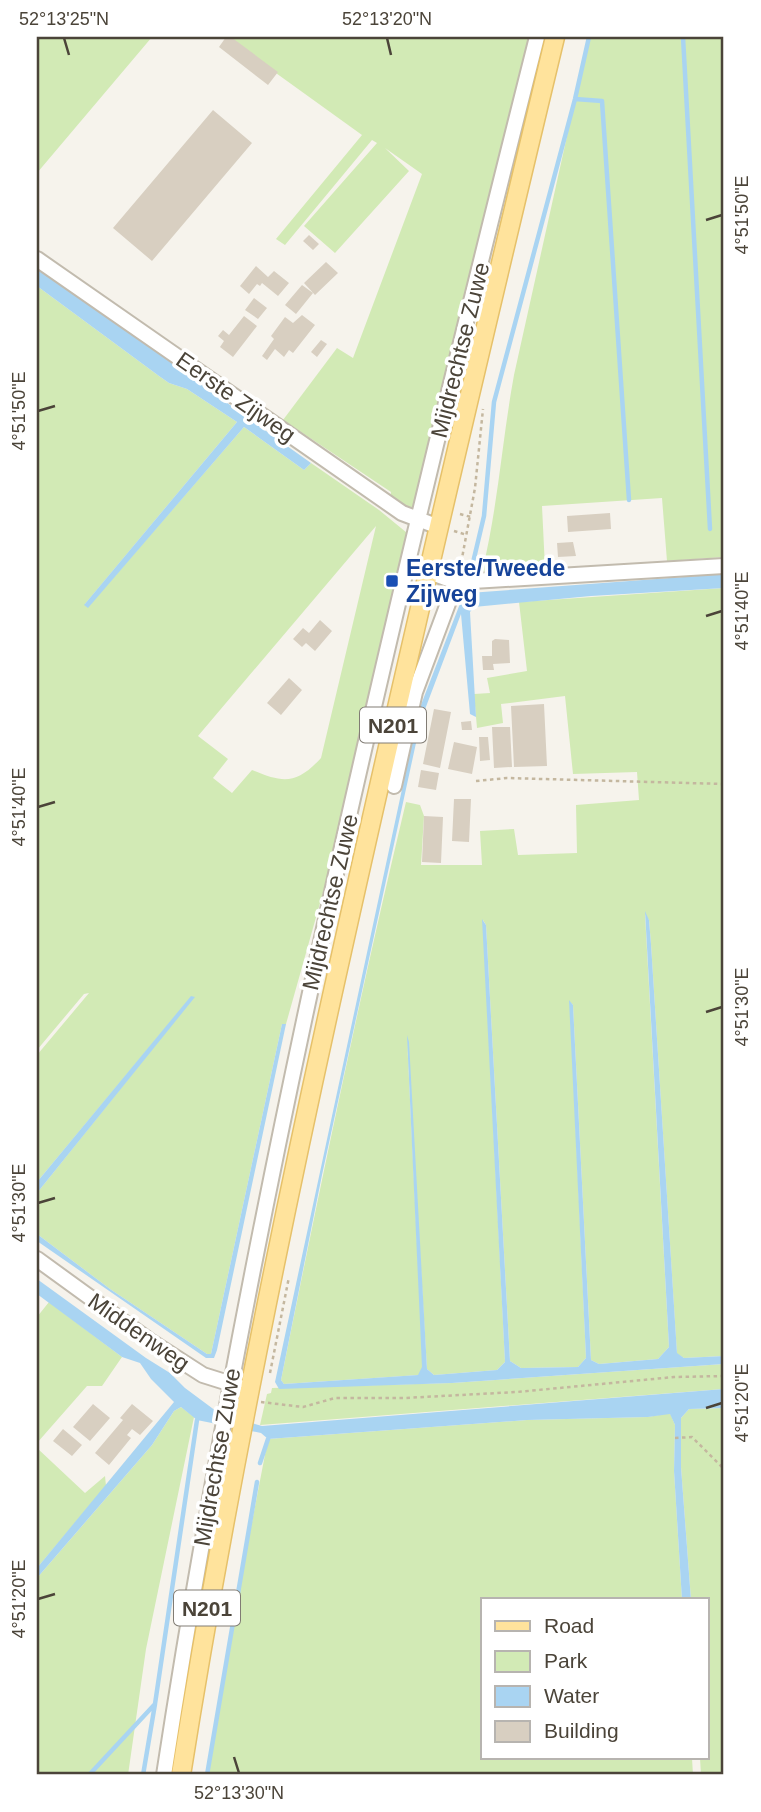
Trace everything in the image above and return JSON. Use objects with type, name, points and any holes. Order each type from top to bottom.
[{"type":"main road","name":"Mijdrechtse Zuwe","points":[[181,1775],[209,1596],[238,1441],[244,1416],[256,1395],[315,1073],[439,527],[555,37]]},
{"type":"street","name":"Mijdrechtse Zuwe","points":[[164,1775],[220,1434],[302,1026],[419,521],[537,37]]},
{"type":"street","name":"Eerste Zijweg","points":[[37,259],[402,513],[439,527]]},
{"type":"street","points":[[429,572],[456,582],[724,566]]},
{"type":"street","points":[[394,786],[415,692],[456,582]]},
{"type":"street","name":"Middenweg","points":[[37,1259],[203,1376],[256,1395]]},
{"type":"path","name":"Mijdrechtse Zuwe","points":[[456,582],[471,517],[484,405]]},
{"type":"path","points":[[460,514],[471,517]]},
{"type":"path","points":[[476,781],[507,778],[724,784]]},
{"type":"path","points":[[256,1395],[303,1406],[335,1398],[405,1398],[517,1392],[674,1377],[724,1376]]},
{"type":"path","points":[[675,1438],[692,1437],[724,1469]]},
{"type":"green space","points":[[37,37],[152,37],[37,173]]},
{"type":"green space","points":[[226,37],[529,37],[417,508],[410,511],[390,500],[391,492],[283,420],[337,348],[353,358],[422,174],[385,148],[409,171],[335,253],[304,226],[377,143],[372,140],[285,245],[276,239],[362,135]]},
{"type":"green space","points":[[589,37],[724,37],[724,557],[667,561],[662,498],[542,506],[545,568],[482,572],[514,375]]},
{"type":"green space","points":[[37,286],[169,383],[187,389],[237,422],[85,604],[88,607],[244,427],[304,470],[311,463],[379,510],[412,537],[331,864],[286,1024],[282,1024],[211,1354],[207,1354],[110,1289],[37,1234],[37,1193],[194,997],[191,997],[37,1182],[37,1055],[89,993],[84,994],[37,1050]],"holes":[[[376,526],[321,758],[304,773],[289,779],[252,770],[232,793],[213,778],[228,759],[198,736]]]},
{"type":"green space","points":[[724,588],[724,1356],[684,1358],[677,1354],[651,944],[649,920],[645,914],[669,1347],[658,1359],[599,1364],[591,1360],[573,1005],[570,1002],[586,1358],[578,1367],[521,1368],[510,1361],[486,925],[483,920],[505,1362],[497,1370],[434,1375],[427,1369],[407,1038],[423,1367],[419,1375],[284,1384],[281,1380],[326,1163],[406,802],[420,805],[424,816],[421,865],[482,865],[480,831],[514,829],[518,855],[577,853],[576,805],[639,800],[637,772],[573,774],[565,696],[501,704],[503,723],[477,728],[474,694],[490,693],[487,678],[527,671],[519,602]]},
{"type":"green space","points":[[49,1302],[122,1357],[102,1386],[87,1386],[37,1443],[37,1317]]},
{"type":"green space","points":[[724,1364],[724,1389],[260,1425],[267,1394],[271,1393],[272,1388],[452,1383]]},
{"type":"green space","points":[[181,1407],[194,1417],[146,1649],[128,1775],[37,1775],[37,1578],[152,1445],[174,1411]]},
{"type":"green space","points":[[724,1408],[724,1775],[701,1775],[700,1759],[708,1759],[708,1598],[691,1598],[681,1467],[681,1418],[689,1409]]},
{"type":"green space","points":[[670,1413],[675,1425],[674,1471],[682,1598],[481,1598],[481,1759],[692,1759],[693,1775],[208,1775],[236,1605],[268,1439],[527,1420],[648,1417]]},
{"type":"green space","points":[[37,1448],[85,1493],[105,1476],[106,1486],[37,1568]]},
{"type":"water","points":[[37,269],[311,463],[304,470],[244,427],[88,608],[84,605],[237,422],[187,389],[169,383],[37,286]]},
{"type":"water","points":[[724,574],[724,588],[591,596],[474,607],[470,612],[476,717],[470,714],[461,614],[421,720],[322,1175],[281,1380],[284,1384],[418,1375],[422,1367],[407,1035],[427,1369],[434,1375],[497,1370],[505,1362],[482,919],[486,925],[510,1361],[521,1368],[578,1367],[586,1358],[569,1000],[573,1005],[591,1360],[599,1364],[658,1359],[669,1347],[645,911],[649,920],[651,944],[677,1353],[684,1358],[724,1356],[724,1364],[452,1383],[279,1389],[275,1382],[419,710],[461,601],[469,593]]},
{"type":"water","points":[[191,996],[195,997],[37,1193],[37,1182]]},
{"type":"water","points":[[282,1024],[286,1024],[217,1350],[214,1358],[206,1358],[37,1241],[37,1234],[110,1289],[207,1354],[211,1354]]},
{"type":"water","points":[[37,1279],[170,1373],[220,1414],[262,1426],[724,1389],[724,1408],[689,1409],[681,1418],[681,1467],[691,1598],[682,1598],[674,1471],[675,1425],[670,1414],[527,1420],[268,1439],[261,1433],[197,1420],[181,1407],[174,1411],[152,1445],[37,1578],[37,1568],[174,1402],[151,1379],[140,1363],[122,1357],[37,1294]]},
{"type":"building","points":[[226,37],[231,37],[278,72],[268,85],[219,47]]},
{"type":"building","points":[[213,110],[252,143],[152,261],[113,228]]},
{"type":"building","points":[[309,235],[319,244],[313,250],[303,241]]},
{"type":"building","points":[[326,262],[338,273],[315,295],[304,283]]},
{"type":"building","points":[[256,266],[268,277],[274,271],[289,283],[278,296],[262,283],[260,286],[257,284],[249,294],[240,286]]},
{"type":"building","points":[[302,285],[313,293],[296,314],[285,305]]},
{"type":"building","points":[[254,298],[267,308],[258,319],[245,310]]},
{"type":"building","points":[[302,315],[315,325],[293,353],[289,350],[284,357],[275,349],[267,360],[262,356],[274,339],[271,336],[285,317],[293,323]]},
{"type":"building","points":[[244,316],[257,326],[233,357],[220,347],[224,341],[218,336],[223,330],[229,335]]},
{"type":"building","points":[[321,340],[327,344],[317,357],[311,352]]},
{"type":"building","points":[[610,513],[611,529],[568,532],[567,516]]},
{"type":"building","points":[[573,542],[576,556],[558,557],[557,543]]},
{"type":"building","points":[[320,620],[332,631],[315,651],[306,643],[302,647],[293,639],[303,628],[309,633]]},
{"type":"building","points":[[509,640],[510,663],[493,664],[494,670],[483,670],[482,656],[492,656],[492,641]]},
{"type":"building","points":[[289,678],[302,690],[281,715],[267,703]]},
{"type":"building","points":[[544,704],[547,766],[514,767],[511,706]]},
{"type":"building","points":[[434,709],[451,712],[440,768],[423,764]]},
{"type":"building","points":[[471,721],[472,730],[462,730],[461,722]]},
{"type":"building","points":[[492,727],[510,727],[512,767],[494,768]]},
{"type":"building","points":[[479,737],[488,737],[490,760],[480,761]]},
{"type":"building","points":[[454,742],[477,747],[472,774],[448,769]]},
{"type":"building","points":[[421,770],[439,773],[436,790],[418,787]]},
{"type":"building","points":[[454,799],[471,799],[469,842],[452,841]]},
{"type":"building","points":[[424,816],[443,817],[441,863],[422,862]]},
{"type":"building","points":[[93,1404],[110,1418],[90,1441],[73,1427]]},
{"type":"building","points":[[132,1404],[153,1421],[140,1435],[132,1429],[127,1435],[131,1438],[109,1465],[95,1453],[123,1420],[120,1418]]},
{"type":"building","points":[[63,1429],[82,1445],[72,1456],[53,1441]]},
{"type":"waterway","points":[[471,571],[484,516],[494,402],[589,37]]},
{"type":"waterway","points":[[683,37],[710,529]]},
{"type":"waterway","points":[[575,99],[602,101],[629,500]]},
{"type":"waterway","points":[[155,1704],[197,1420]]},
{"type":"waterway","points":[[260,1463],[268,1439]]},
{"type":"waterway","points":[[207,1775],[257,1482]]},
{"type":"waterway","points":[[89,1775],[155,1704],[143,1775]]},
{"type":"place","name":"Eerste/Tweede Zijweg","points":[[392,581]]}]
